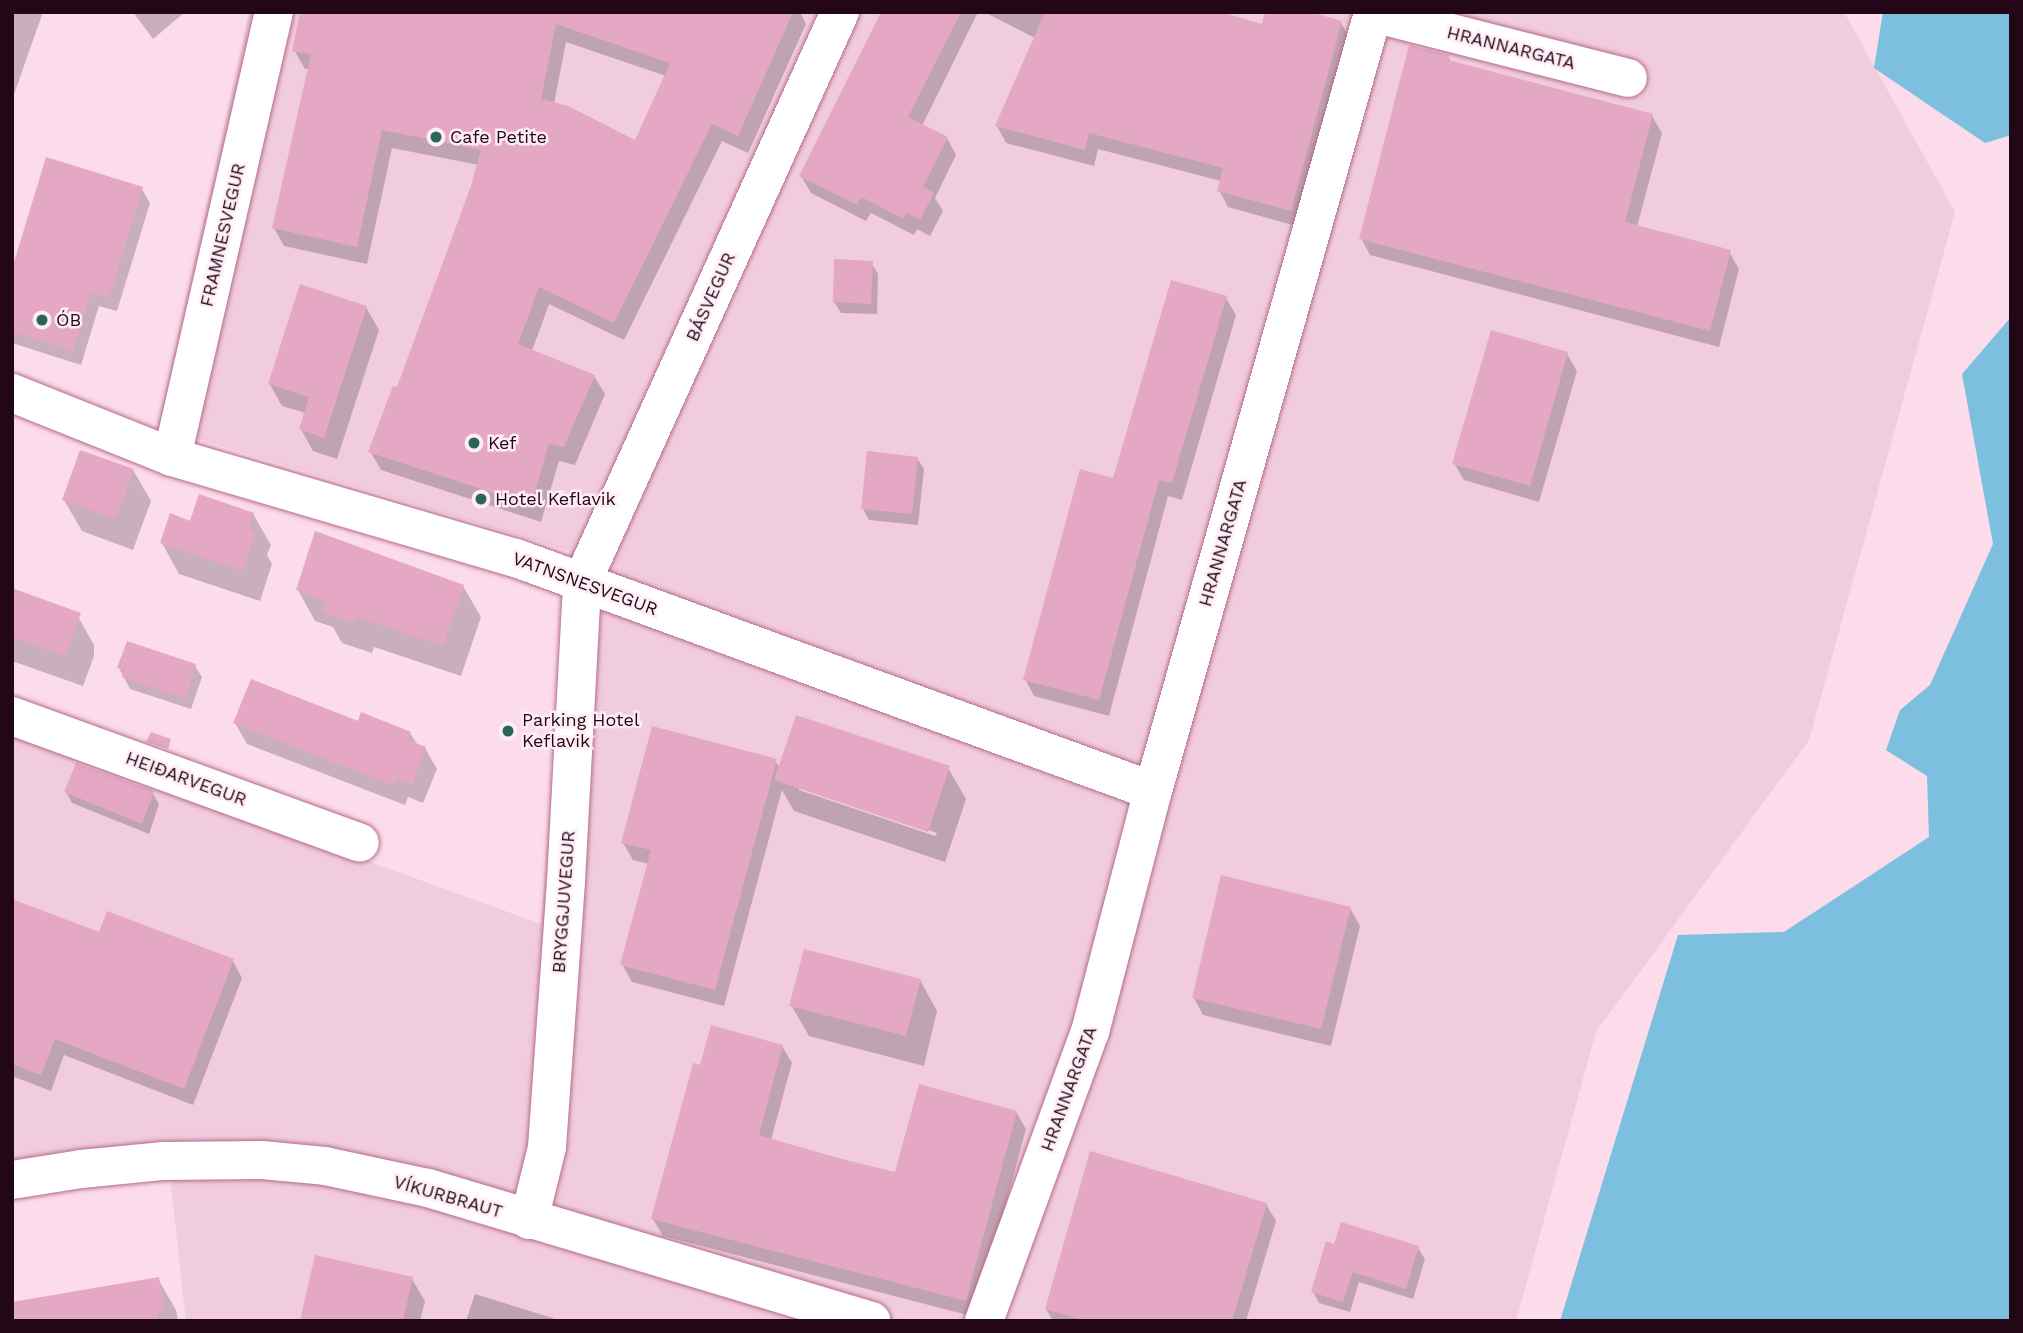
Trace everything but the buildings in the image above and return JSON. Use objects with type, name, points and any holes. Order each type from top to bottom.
[{"type":"street","name":"FRAMNESVEGUR","points":[[172,457],[274,12]]},
{"type":"street","name":"BÁSVEGUR","points":[[582,582],[839,12]]},
{"type":"street","name":"HRANNARGATA","points":[[984,1321],[1090,1032],[1153,791],[1372,13],[1628,78]]},
{"type":"street","name":"VATNSNESVEGUR","points":[[12,393],[172,457],[516,558],[1153,791]]},
{"type":"street","name":"BRYGGJUVEGUR","points":[[530,1220],[547,1147],[566,881],[582,582]]},
{"type":"street","name":"HEIÐARVEGUR","points":[[12,716],[360,842]]},
{"type":"street","name":"VÍKURBRAUT","points":[[12,1181],[81,1169],[162,1161],[262,1160],[325,1166],[428,1188],[872,1321]]},
{"type":"shaded area","points":[[249,12],[1844,12],[1955,212],[1809,740],[1596,1032],[1516,1321],[186,1321],[166,1140],[12,1161],[12,732],[541,924],[569,551],[158,427]]},
{"type":"water","points":[[1883,12],[2011,12],[2011,135],[1985,143],[1874,68]]},
{"type":"water","points":[[2011,317],[2011,1321],[1560,1321],[1678,935],[1784,932],[1929,837],[1927,776],[1886,750],[1900,710],[1930,685],[1993,544],[1962,374]]},
{"type":"place","name":"Cafe Petite","points":[[436,137]]},
{"type":"place","name":"ÓB","points":[[42,320]]},
{"type":"place","name":"Kef","points":[[474,443]]},
{"type":"place","name":"Hotel Keflavik","points":[[481,499]]},
{"type":"place","name":"Parking Hotel Keflavik","points":[[508,731]]}]
